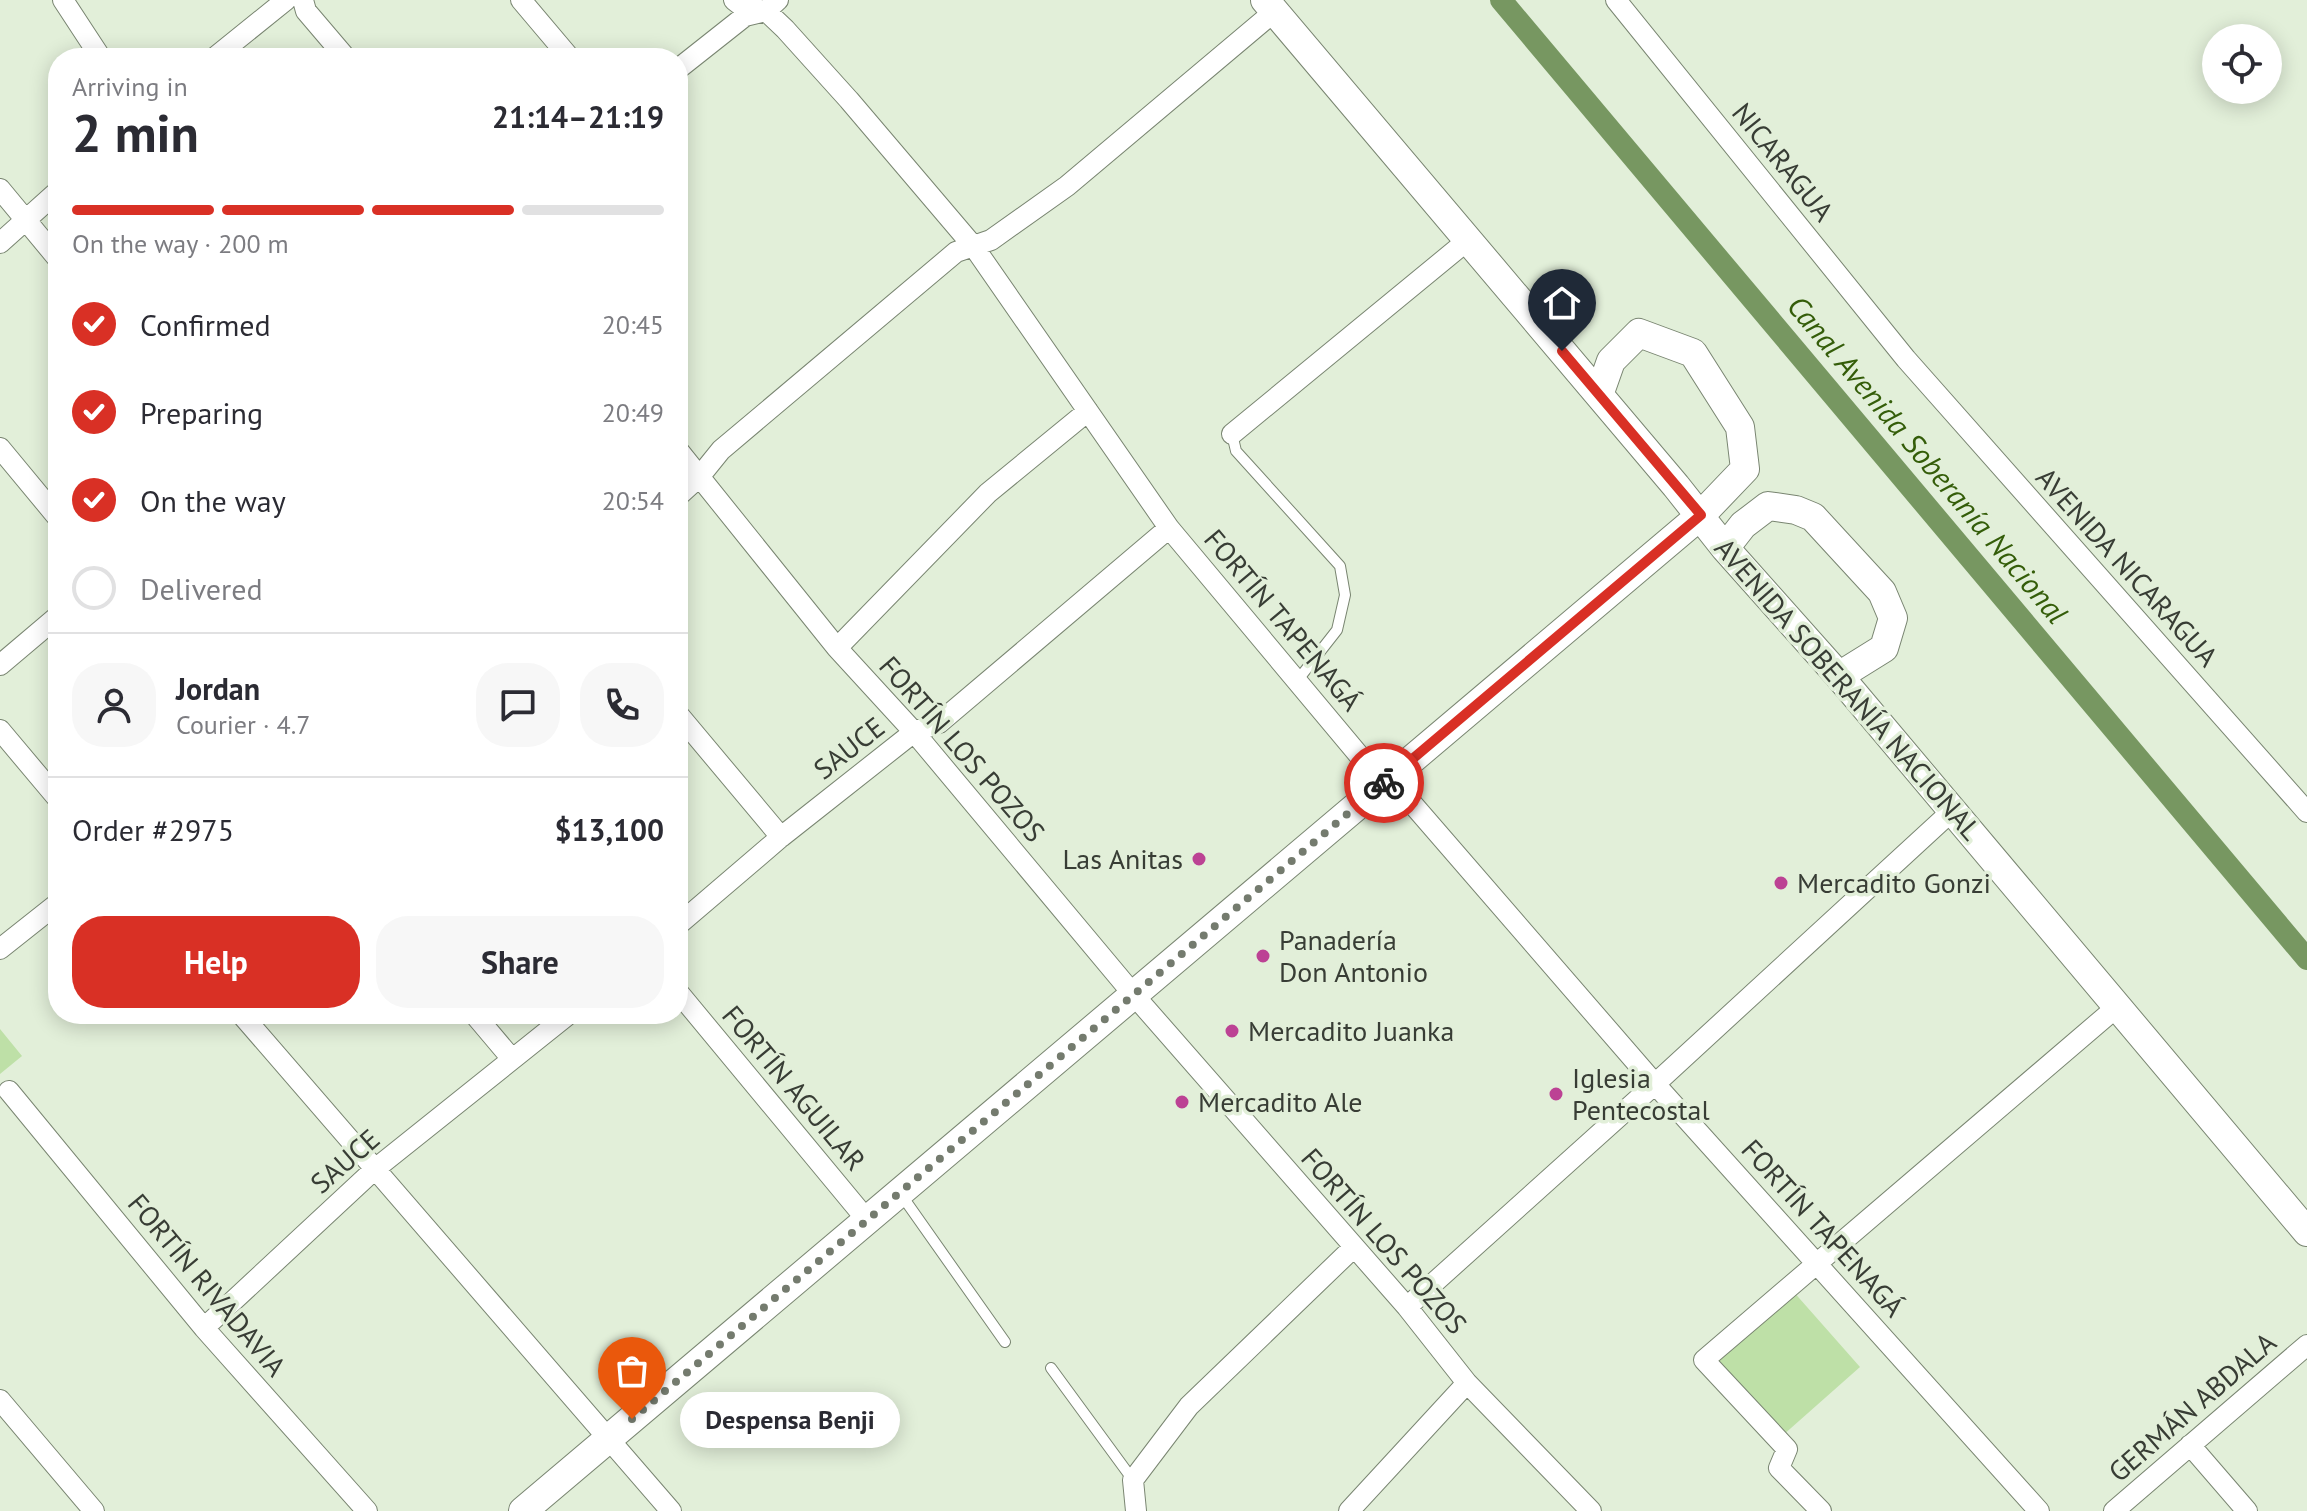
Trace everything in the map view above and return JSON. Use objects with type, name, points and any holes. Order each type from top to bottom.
[{"type":"main road","name":"AVENIDA SOBERANÍA NACIONAL","points":[[1270,6],[1701,515],[1725,548],[1839,676],[2307,1232]]},
{"type":"main road","points":[[523,1511],[1701,515],[1745,469],[1740,427],[1693,353],[1639,333],[1611,361],[1599,395]]},
{"type":"main road","points":[[1725,548],[1743,525],[1768,506],[1796,510],[1813,517],[1882,592],[1893,618],[1884,648],[1839,676]]},
{"type":"street","points":[[63,0],[94,48]]},
{"type":"street","points":[[226,48],[286,0]]},
{"type":"street","points":[[303,0],[306,11],[337,48]]},
{"type":"street","points":[[521,0],[562,48]]},
{"type":"street","name":"FORTÍN TAPENAGÁ","points":[[734,0],[743,7],[772,6],[974,247],[1169,528],[1373,772],[1390,778],[1655,1084],[2039,1511]]},
{"type":"street","name":"NICARAGUA","points":[[1616,0],[1906,359]]},
{"type":"street","points":[[688,61],[745,16],[772,6]]},
{"type":"street","points":[[688,487],[721,450],[956,252],[991,240],[1067,186],[1230,51],[1270,6]]},
{"type":"street","points":[[0,189],[48,247]]},
{"type":"street","points":[[0,243],[48,200]]},
{"type":"street","points":[[1232,434],[1468,240]]},
{"type":"street","name":"AVENIDA NICARAGUA","points":[[1906,359],[2307,812]]},
{"type":"street","points":[[837,648],[988,493],[1088,411]]},
{"type":"street","points":[[0,448],[48,506]]},
{"type":"street","name":"FORTÍN LOS POZOS","points":[[688,462],[837,648],[914,732],[1133,994],[1407,1307],[1467,1383],[1591,1511]]},
{"type":"street","name":"SAUCE","points":[[688,916],[781,837],[914,732],[939,723],[1169,528]]},
{"type":"street","points":[[0,665],[48,624]]},
{"type":"street","points":[[688,726],[781,837]]},
{"type":"street","points":[[0,730],[48,787]]},
{"type":"street","points":[[1407,1307],[1952,811]]},
{"type":"street","points":[[0,949],[48,911]]},
{"type":"street","name":"FORTÍN AGUILAR","points":[[688,1004],[867,1220]]},
{"type":"street","points":[[1821,1511],[1779,1468],[1787,1449],[1704,1360],[2118,1006]]},
{"type":"street","points":[[250,1024],[671,1511]]},
{"type":"street","points":[[482,1024],[512,1059]]},
{"type":"street","name":"SAUCE","points":[[204,1328],[375,1169],[556,1024]]},
{"type":"street","name":"FORTÍN RIVADAVIA","points":[[9,1091],[204,1328],[367,1511]]},
{"type":"street","points":[[1136,1511],[1133,1480],[1189,1406],[1354,1247]]},
{"type":"street","name":"GERMÁN ABDALA","points":[[2114,1511],[2307,1345]]},
{"type":"street","points":[[1349,1511],[1467,1383]]},
{"type":"street","points":[[0,1400],[94,1511]]},
{"type":"street","points":[[2190,1445],[2247,1511]]},
{"type":"lane","points":[[1232,434],[1236,451],[1340,566],[1345,595],[1337,630],[1297,681]]},
{"type":"lane","points":[[900,1192],[1005,1342]]},
{"type":"lane","points":[[1051,1368],[1133,1480]]},
{"type":"green space","points":[[0,1029],[22,1056],[0,1074]]},
{"type":"green space","points":[[1792,1290],[1860,1367],[1782,1436],[1714,1359]]},
{"type":"waterway","name":"Canal Avenida Soberanía Nacional","points":[[1501,0],[2307,959]]},
{"type":"way so far","points":[[632,1419],[1384,783]]},
{"type":"place","name":"Las Anitas","points":[[1199,859]]},
{"type":"place","name":"Mercadito Gonzi","points":[[1781,883]]},
{"type":"place","name":"Panadería Don Antonio","points":[[1263,956]]},
{"type":"place","name":"Mercadito Juanka","points":[[1232,1031]]},
{"type":"place","name":"Iglesia Pentecostal","points":[[1556,1094]]},
{"type":"place","name":"Mercadito Ale","points":[[1182,1102]]},
{"type":"place","name":"Despensa Benji","points":[[632,1419]]},
{"type":"route","points":[[1384,783],[1701,515],[1562,351]]}]
